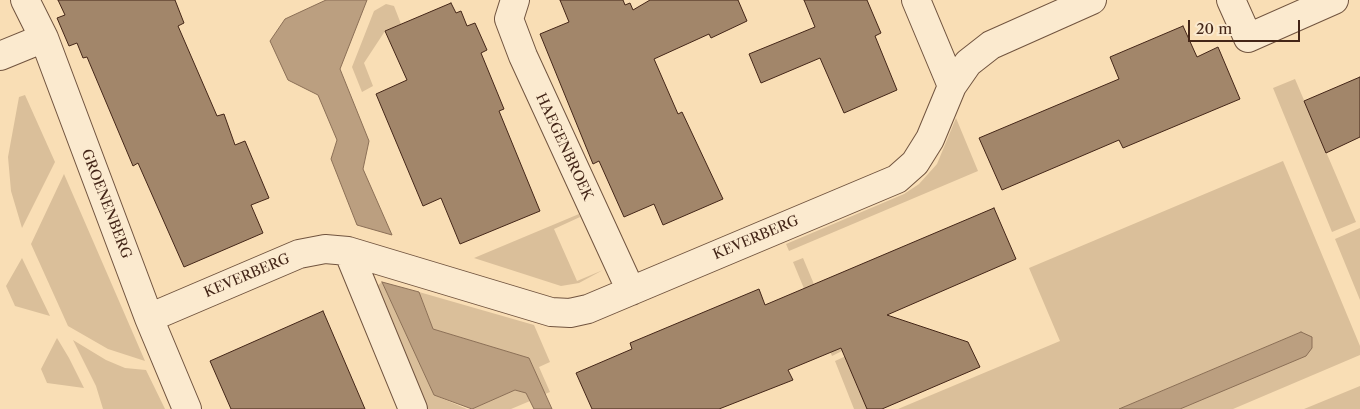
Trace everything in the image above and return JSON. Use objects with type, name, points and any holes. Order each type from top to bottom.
[{"type":"street","name":"GROENENBERG","points":[[25,0],[44,38],[149,318],[187,409]]},
{"type":"street","name":"HAEGENBROEK","points":[[515,0],[509,19],[523,56],[631,291]]},
{"type":"street","points":[[916,0],[952,86]]},
{"type":"street","name":"KEVERBERG","points":[[149,318],[299,254],[325,249],[348,251],[551,312],[570,313],[588,309],[896,179],[915,164],[930,138],[952,86],[968,63],[991,45],[1092,0]]},
{"type":"street","points":[[1231,0],[1248,38],[1334,0]]},
{"type":"street","points":[[0,56],[44,38]]},
{"type":"street","points":[[348,251],[413,409]]},
{"type":"shaded area","points":[[326,0],[367,0],[340,69],[369,141],[363,169],[392,235],[357,225],[331,159],[337,140],[318,95],[288,80],[270,41],[285,19]]},
{"type":"shaded area","points":[[386,4],[394,6],[401,24],[385,31],[364,63],[373,86],[362,92],[352,67],[374,11]]},
{"type":"shaded area","points":[[1295,79],[1356,222],[1332,232],[1273,88]]},
{"type":"shaded area","points":[[25,95],[55,162],[22,228],[11,191],[8,157],[19,97]]},
{"type":"shaded area","points":[[956,118],[978,171],[789,251],[786,244],[904,194],[919,184],[937,164]]},
{"type":"shaded area","points":[[1283,161],[1360,346],[1360,355],[1233,409],[1180,409],[1243,381],[1301,332],[1119,409],[898,409],[1060,341],[1029,268]]},
{"type":"shaded area","points":[[64,174],[145,361],[108,349],[68,326],[31,244]]},
{"type":"shaded area","points":[[579,214],[580,217],[554,229],[577,281],[603,270],[579,283],[561,286],[474,258]]},
{"type":"shaded area","points":[[1360,228],[1360,300],[1335,239]]},
{"type":"shaded area","points":[[22,258],[50,316],[15,306],[6,286]]},
{"type":"shaded area","points":[[803,258],[842,351],[832,356],[793,262]]},
{"type":"shaded area","points":[[382,282],[434,395],[467,409],[422,409],[371,291]]},
{"type":"shaded area","points":[[382,282],[419,292],[433,329],[529,358],[552,409],[534,409],[526,393],[515,390],[472,409],[434,395]]},
{"type":"shaded area","points":[[419,292],[534,325],[550,362],[539,367],[550,392],[545,394],[529,358],[433,329]]},
{"type":"shaded area","points":[[1301,332],[1312,337],[1312,348],[1306,356],[1180,409],[1119,409]]},
{"type":"shaded area","points":[[57,338],[84,388],[47,383],[41,369]]},
{"type":"shaded area","points":[[73,340],[106,360],[125,368],[146,370],[165,409],[103,409],[96,386]]},
{"type":"shaded area","points":[[846,356],[867,409],[854,409],[835,361]]},
{"type":"shaded area","points":[[1360,386],[1360,409],[1304,409]]},
{"type":"shaded area","points":[[515,390],[526,392],[530,401],[511,409],[472,409]]},
{"type":"building","points":[[58,0],[175,0],[184,23],[178,26],[217,116],[224,114],[235,145],[245,141],[269,198],[251,205],[263,233],[184,267],[138,163],[133,166],[87,57],[83,58],[77,43],[69,46],[57,18],[65,15]]},
{"type":"building","points":[[560,0],[623,0],[625,5],[630,3],[633,10],[650,0],[738,0],[747,21],[711,38],[709,34],[654,59],[678,114],[682,112],[723,199],[663,225],[654,204],[624,217],[599,161],[593,164],[540,34],[569,22]]},
{"type":"building","points":[[804,0],[867,0],[881,33],[875,36],[897,90],[844,113],[820,58],[761,83],[749,54],[815,27]]},
{"type":"building","points":[[451,3],[456,13],[461,11],[467,26],[475,23],[487,50],[481,53],[504,109],[499,111],[540,211],[460,244],[441,198],[423,206],[376,94],[407,80],[385,31]]},
{"type":"building","points":[[1183,26],[1197,57],[1218,47],[1240,99],[1123,148],[1119,140],[1002,190],[979,138],[1119,79],[1110,57]]},
{"type":"building","points":[[1360,77],[1360,137],[1326,153],[1304,101]]},
{"type":"building","points":[[994,208],[1016,259],[887,315],[968,342],[980,367],[882,409],[867,409],[841,348],[788,370],[793,380],[719,409],[592,409],[576,373],[632,349],[630,343],[759,289],[765,305]]},
{"type":"building","points":[[323,311],[365,409],[231,409],[210,361]]}]
